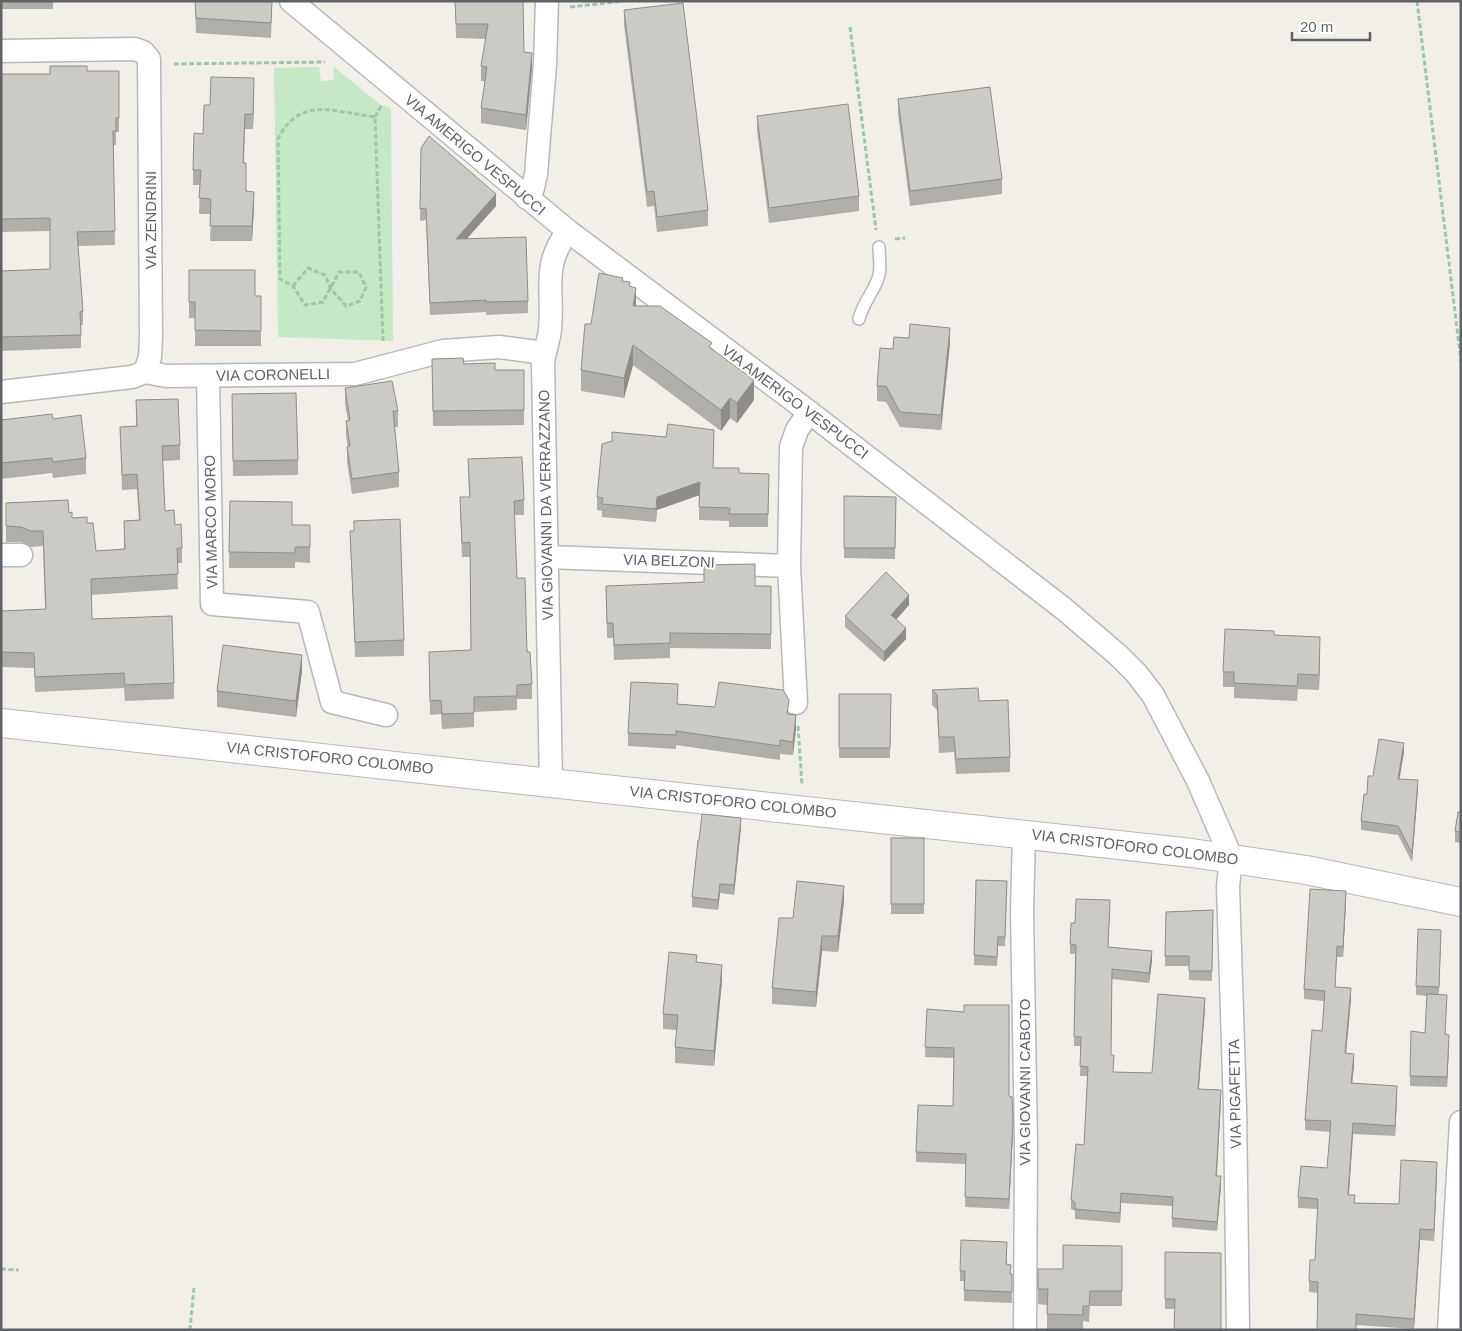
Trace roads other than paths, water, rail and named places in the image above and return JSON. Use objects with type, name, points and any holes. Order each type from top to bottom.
[{"type":"street","name":"VIA AMERIGO VESPUCCI","points":[[291,1],[568,231],[809,412],[1064,609],[1136,673],[1153,695],[1173,730],[1218,824],[1231,858]]},
{"type":"street","points":[[527,198],[533,188],[536,174],[546,49],[555,4]]},
{"type":"street","name":"VIA ZENDRINI","points":[[1,50],[134,49],[148,56],[161,66],[151,338],[150,357],[146,372]]},
{"type":"street","name":"VIA GIOVANNI DA VERRAZZANO","points":[[551,783],[543,378],[544,353],[550,330],[550,268],[557,247],[568,231]]},
{"type":"street","name":"VIA CORONELLI","points":[[1,392],[132,377],[146,372],[166,376],[355,374],[422,355],[464,349],[499,347],[544,353]]},
{"type":"street","name":"VIA MARCO MORO","points":[[208,376],[212,604],[308,612],[332,702],[386,716]]},
{"type":"street","points":[[796,703],[789,566],[791,448],[797,430],[809,412]]},
{"type":"street","name":"VIA BELZONI","points":[[548,556],[789,566]]},
{"type":"street","name":"VIA CRISTOFORO COLOMBO","points":[[1,723],[304,754],[1231,858],[1344,878],[1461,902]]},
{"type":"street","name":"VIA GIOVANNI CABOTO","points":[[1024,834],[1022,911],[1026,1144],[1025,1330]]},
{"type":"street","name":"VIA PIGAFETTA","points":[[1231,858],[1228,887],[1235,1078],[1238,1330]]},
{"type":"street","points":[[1449,1330],[1461,1122]]},
{"type":"lane","points":[[859,319],[862,306],[872,293],[880,274],[878,247]]}]
